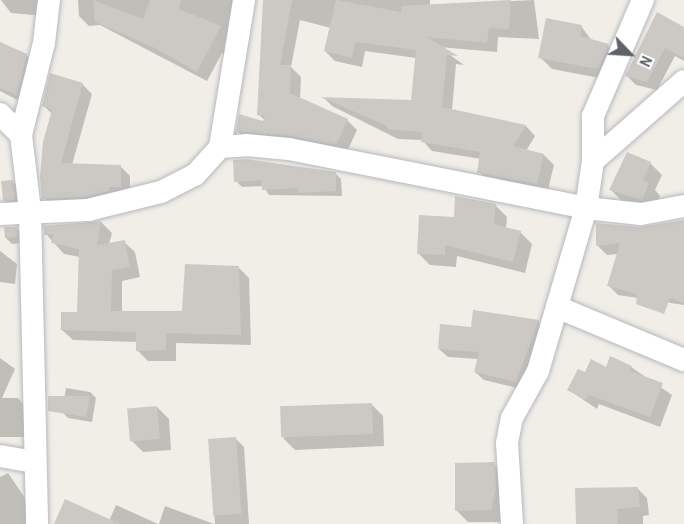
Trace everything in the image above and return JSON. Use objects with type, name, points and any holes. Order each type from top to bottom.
[{"type":"street","points":[[37,524],[33,462],[35,328],[30,210],[21,135],[44,43],[49,0]]},
{"type":"street","points":[[0,214],[30,210],[88,210],[161,192],[195,175],[220,147],[244,0]]},
{"type":"street","points":[[512,524],[509,435],[512,418],[538,370],[586,208],[593,161],[593,116],[643,0]]},
{"type":"street","points":[[593,161],[684,81]]},
{"type":"street","points":[[0,114],[21,135]]},
{"type":"street","points":[[220,147],[246,145],[289,149],[586,208],[641,214],[684,206]]},
{"type":"street","points":[[557,307],[684,360]]},
{"type":"street","points":[[0,456],[33,462]]},
{"type":"building","points":[[93,0],[143,19],[150,0],[181,0],[179,9],[221,26],[197,72],[155,48],[95,22]]},
{"type":"building","points":[[263,0],[292,0],[280,65],[291,65],[290,93],[348,119],[336,145],[290,136],[236,132],[239,114],[263,121],[265,116],[257,115]]},
{"type":"building","points":[[336,0],[401,12],[401,6],[511,0],[509,29],[489,28],[487,43],[427,37],[458,56],[447,55],[442,107],[526,125],[513,146],[544,154],[537,184],[477,173],[480,152],[421,142],[422,132],[387,129],[387,126],[321,97],[411,100],[416,50],[355,42],[352,58],[324,51]]},
{"type":"building","points":[[657,12],[684,27],[684,58],[665,48],[647,82],[625,76]]},
{"type":"building","points":[[546,18],[582,25],[580,36],[609,44],[598,69],[538,58]]},
{"type":"building","points":[[0,42],[27,54],[17,95],[0,88]]},
{"type":"building","points":[[50,73],[83,83],[61,163],[121,165],[121,187],[109,187],[109,191],[86,197],[42,199],[40,177],[43,142],[52,110],[42,106]]},
{"type":"building","points":[[627,152],[651,162],[643,180],[649,183],[642,200],[609,190]]},
{"type":"building","points":[[246,159],[336,172],[336,191],[298,193],[298,188],[262,190],[261,180],[234,182],[233,160]]},
{"type":"building","points":[[13,180],[15,200],[3,201],[1,181]]},
{"type":"building","points":[[455,196],[496,204],[494,224],[521,231],[513,262],[445,245],[445,255],[417,254],[419,215],[454,217]]},
{"type":"building","points":[[684,220],[684,303],[670,298],[664,314],[636,304],[637,294],[607,286],[620,243],[596,246],[596,223],[640,227]]},
{"type":"building","points":[[101,221],[97,245],[125,240],[130,267],[112,270],[111,311],[182,311],[185,264],[239,266],[241,335],[166,333],[166,350],[136,351],[136,332],[61,330],[61,312],[77,312],[79,249],[51,243],[53,234],[44,235],[44,226]]},
{"type":"building","points":[[4,227],[17,227],[17,237],[5,238]]},
{"type":"building","points":[[473,310],[539,320],[516,382],[474,372],[479,352],[438,349],[440,324],[471,327]]},
{"type":"building","points":[[610,356],[632,366],[630,371],[663,383],[650,417],[589,395],[586,400],[567,390],[578,369],[585,372],[591,359],[606,367]]},
{"type":"building","points":[[48,396],[90,396],[86,417],[48,411]]},
{"type":"building","points":[[372,403],[373,434],[281,437],[280,406]]},
{"type":"building","points":[[157,406],[160,439],[130,441],[127,409]]},
{"type":"building","points":[[236,437],[241,514],[213,516],[208,439]]},
{"type":"building","points":[[495,462],[496,490],[491,510],[455,511],[455,463]]},
{"type":"building","points":[[638,487],[640,507],[617,509],[618,524],[576,524],[575,488]]},
{"type":"building","points":[[65,499],[120,524],[54,524]]}]
